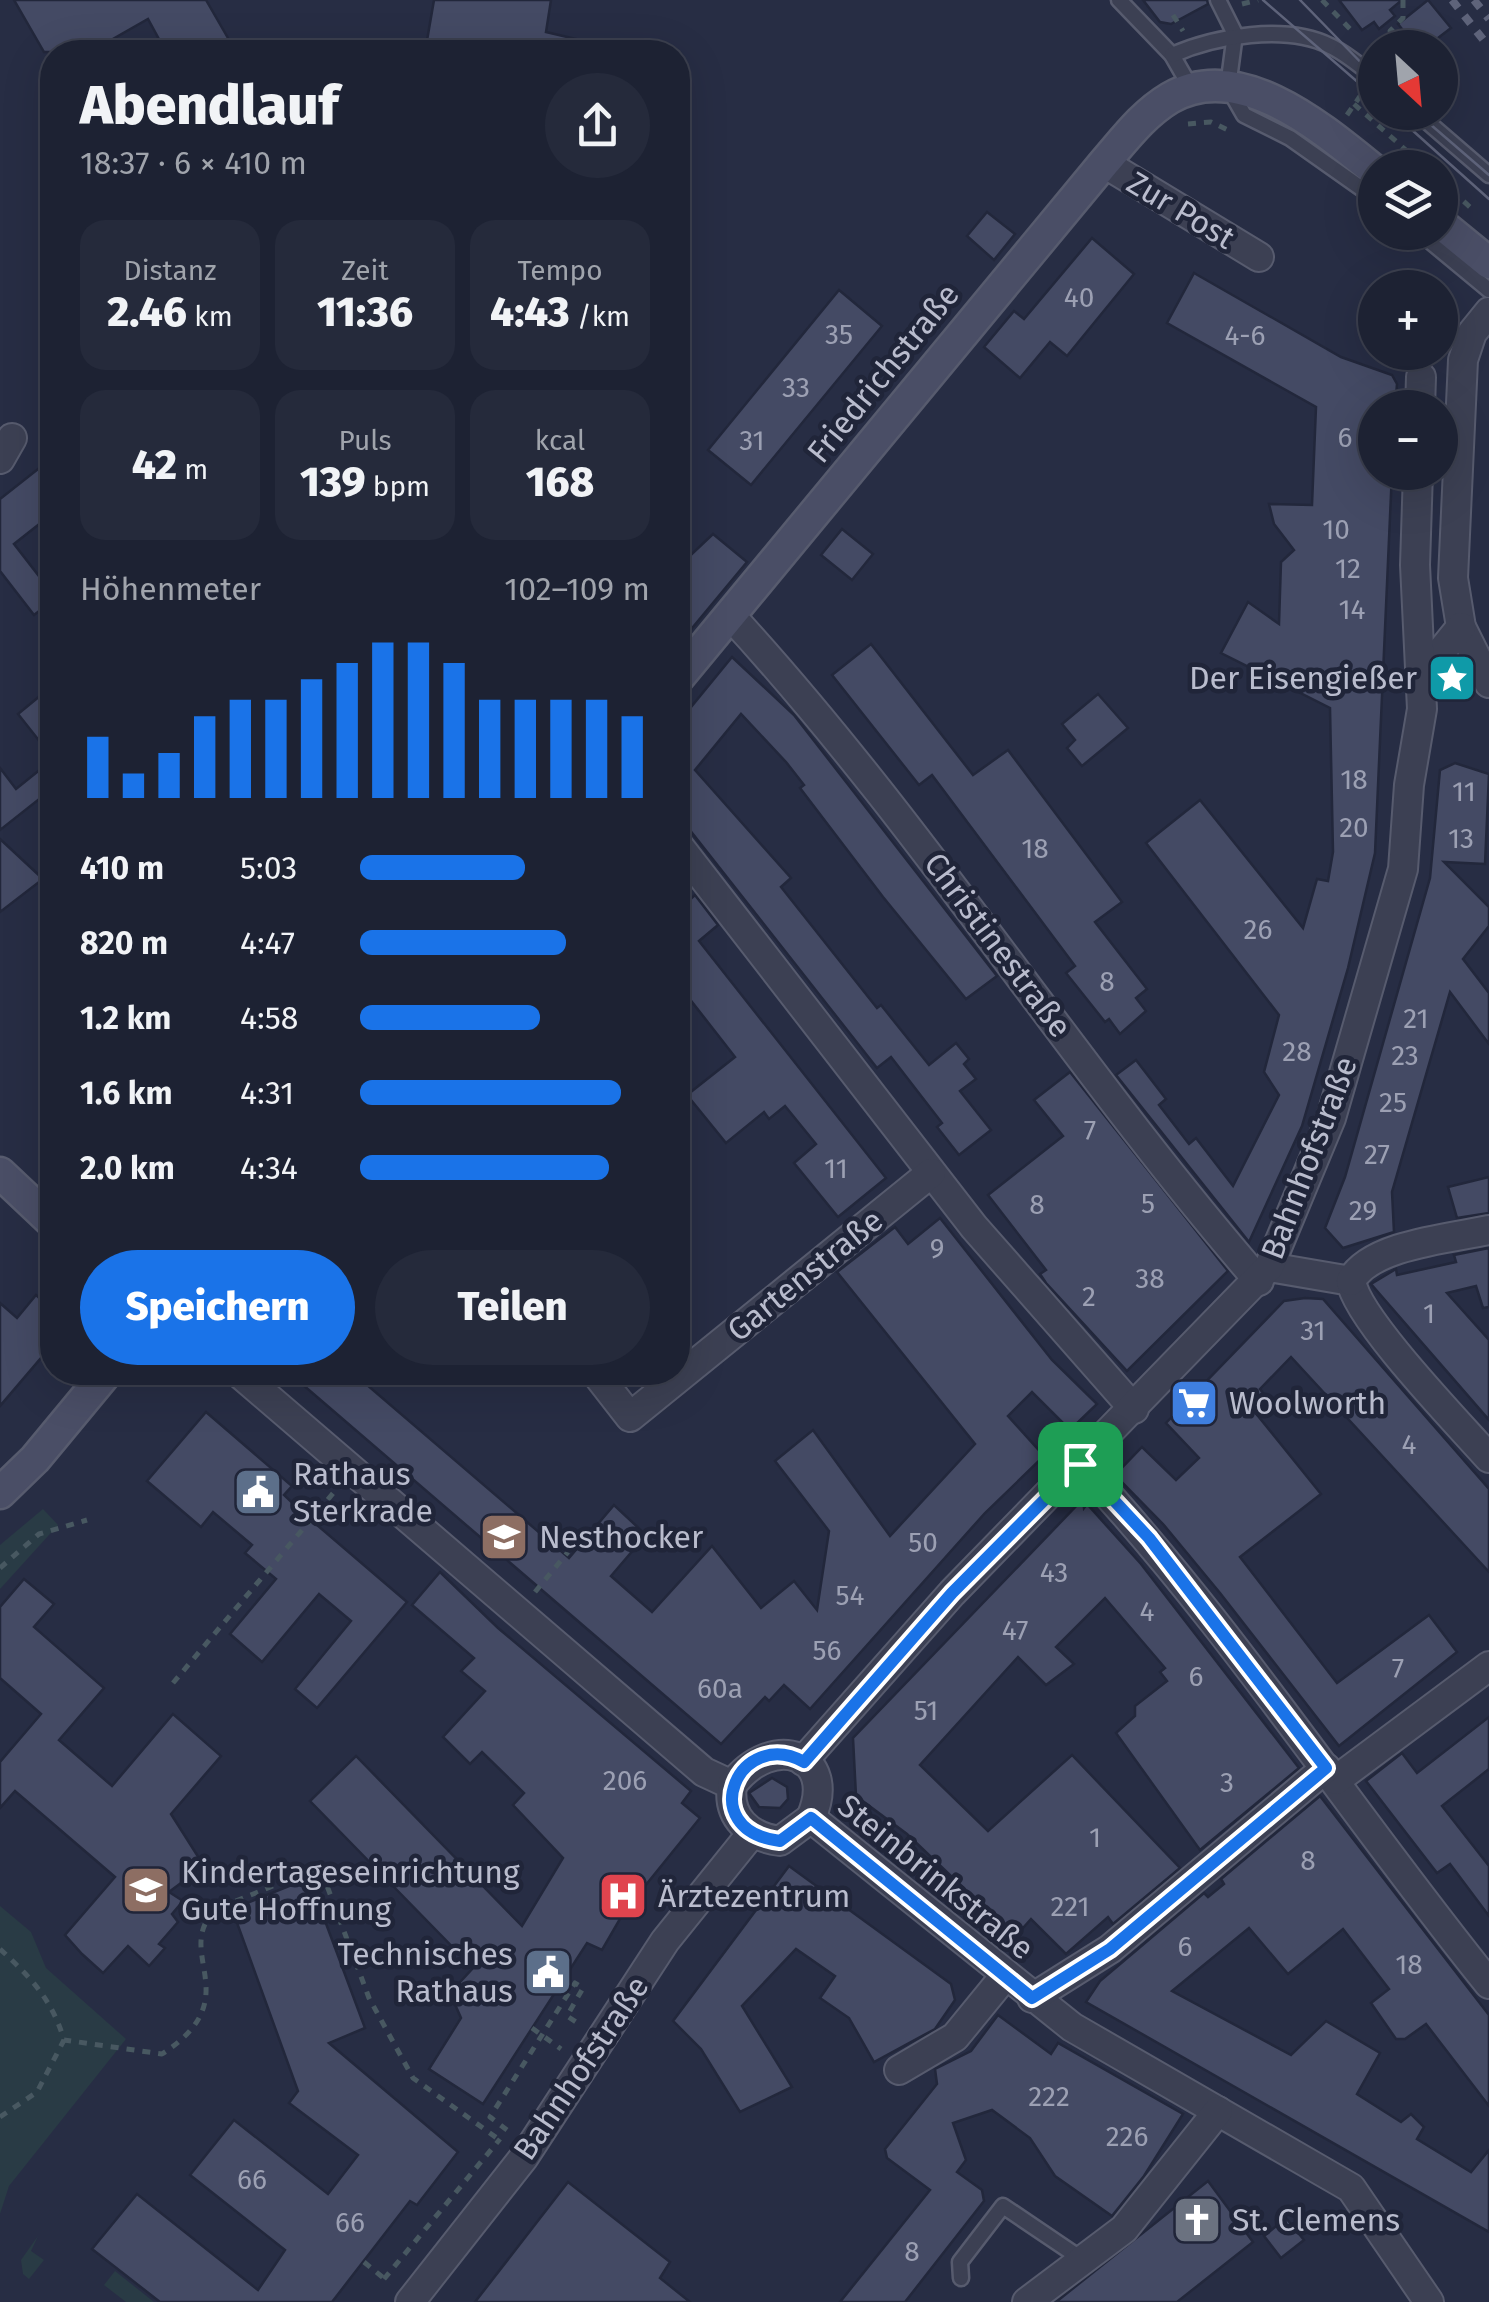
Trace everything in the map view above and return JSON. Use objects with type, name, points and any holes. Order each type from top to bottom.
[{"type":"main road","points":[[1191,88],[1228,87],[1298,114],[1358,157]]},
{"type":"main road","name":"Friedrichstraße","points":[[690,663],[1104,163],[1146,116],[1191,88]]},
{"type":"main road","points":[[1458,238],[1489,263]]},
{"type":"main road","points":[[0,1173],[40,1211]]},
{"type":"main road","points":[[0,1494],[36,1460],[97,1385]]},
{"type":"street","name":"Zur Post","points":[[1104,163],[1259,257]]},
{"type":"street","points":[[1489,312],[1468,342],[1458,419],[1453,578],[1461,627],[1489,683]]},
{"type":"street","points":[[1421,390],[1422,376]]},
{"type":"street","name":"Bahnhofstraße","points":[[804,1762],[952,1593],[1264,1274],[1331,1118],[1403,869],[1409,786],[1422,709],[1415,565],[1417,490]]},
{"type":"street","name":"Christinestraße","points":[[730,615],[792,682],[946,875],[1150,1146],[1264,1274]]},
{"type":"street","points":[[1419,680],[1461,627]]},
{"type":"street","points":[[690,861],[974,1227],[1134,1409]]},
{"type":"street","name":"Gartenstraße","points":[[690,1368],[931,1173]]},
{"type":"street","points":[[1350,1281],[1363,1265],[1380,1256],[1489,1230]]},
{"type":"street","points":[[1264,1274],[1350,1281]]},
{"type":"street","points":[[1350,1281],[1355,1296],[1379,1328],[1489,1458]]},
{"type":"street","points":[[253,1385],[704,1772],[732,1785]]},
{"type":"street","name":"Gartenstraße","points":[[605,1385],[630,1417],[669,1385]]},
{"type":"street","points":[[1080,1464],[1149,1538],[1331,1774],[1414,1891],[1489,1984]]},
{"type":"street","points":[[1032,1998],[1110,1949],[1331,1774],[1489,1666]]},
{"type":"street","points":[[752,1833],[733,1810],[732,1785],[759,1758],[778,1752],[804,1762],[819,1786],[811,1818]]},
{"type":"street","name":"Steinbrinkstraße","points":[[752,1833],[780,1841],[811,1818],[1072,2027],[1351,2188],[1429,2302]]},
{"type":"street","name":"Bahnhofstraße","points":[[401,2293],[524,2157],[665,1941],[752,1833]]},
{"type":"street","points":[[898,2070],[955,2037],[1004,1976]]},
{"type":"street","points":[[1027,2302],[1124,2229],[1218,2111]]},
{"type":"lane","points":[[1119,0],[1172,55],[1191,88]]},
{"type":"lane","points":[[1218,0],[1235,34],[1228,87],[1244,115],[1290,138],[1358,186]]},
{"type":"lane","points":[[1172,55],[1235,34],[1329,45],[1358,72]]},
{"type":"lane","points":[[1437,130],[1489,175]]},
{"type":"lane","points":[[1441,250],[1489,290]]},
{"type":"lane","points":[[962,2278],[960,2262],[1003,2206],[1083,2260]]},
{"type":"path","points":[[1322,0],[1358,37]]},
{"type":"path","points":[[1392,30],[1403,18],[1404,0]]},
{"type":"path","points":[[1338,140],[1358,99]]},
{"type":"path","points":[[1354,104],[1406,150]]},
{"type":"path","points":[[1177,127],[1211,122],[1235,133]]},
{"type":"path","points":[[173,1683],[352,1472]]},
{"type":"path","points":[[0,1568],[38,1534],[87,1520]]},
{"type":"path","points":[[519,1613],[568,1552]]},
{"type":"path","points":[[64,2040],[162,2054],[193,2028],[206,2001],[210,1988],[199,1934],[206,1919],[216,1909],[320,1867],[369,1998],[413,2078],[524,2157]]},
{"type":"path","points":[[0,1948],[40,1986],[56,2011],[64,2040],[37,2092],[0,2117]]},
{"type":"path","points":[[384,2279],[508,2129],[490,2118],[575,1982],[583,1988],[567,2016]]},
{"type":"path","points":[[532,2028],[558,2046]]},
{"type":"path","points":[[364,2262],[401,2293]]},
{"type":"shaded area","points":[[43,1509],[58,1525],[0,1589],[0,1545]]},
{"type":"shaded area","points":[[0,1906],[31,1932],[46,1968],[126,2039],[9,2186],[0,2214]]},
{"type":"shaded area","points":[[38,2236],[31,2251],[44,2260],[29,2279],[23,2274],[21,2260]]},
{"type":"shaded area","points":[[115,2271],[154,2302],[126,2302],[104,2285]]},
{"type":"building","points":[[14,0],[206,0],[229,40],[159,40],[148,19],[111,40],[40,40],[40,45]]},
{"type":"building","points":[[434,0],[551,0],[546,32],[580,40],[427,40]]},
{"type":"building","points":[[1143,0],[1207,0],[1208,4],[1171,24],[1160,22]]},
{"type":"building","points":[[1339,0],[1402,0],[1390,10],[1395,16],[1379,29],[1374,22],[1362,30]]},
{"type":"building","points":[[1428,0],[1451,28],[1403,30],[1398,24]]},
{"type":"building","points":[[987,212],[1015,234],[994,260],[967,236]]},
{"type":"building","points":[[1092,238],[1134,274],[1067,356],[1050,342],[1020,378],[984,347],[1014,311],[1024,319]]},
{"type":"building","points":[[1194,273],[1358,363],[1358,370],[1392,375],[1397,384],[1396,390],[1358,390],[1358,490],[1391,490],[1375,853],[1348,968],[1302,1126],[1249,1242],[1116,1075],[1136,1060],[1166,1099],[1159,1105],[1189,1144],[1196,1138],[1233,1186],[1279,1095],[1264,1072],[1279,1015],[1146,843],[1200,800],[1303,928],[1317,879],[1328,881],[1333,852],[1330,708],[1221,653],[1248,602],[1279,624],[1281,562],[1294,550],[1274,524],[1269,504],[1312,505],[1316,407],[1167,323]]},
{"type":"building","points":[[839,290],[882,326],[751,485],[708,450]]},
{"type":"building","points":[[40,467],[40,523],[14,544],[40,578],[40,610],[34,615],[0,571],[0,499]]},
{"type":"building","points":[[842,529],[873,554],[852,580],[821,555]]},
{"type":"building","points":[[713,534],[747,562],[690,631],[690,556]]},
{"type":"building","points":[[871,644],[973,775],[1008,750],[1122,902],[1095,922],[1147,989],[1136,998],[1146,1011],[1120,1034],[1109,1019],[1105,1022],[1066,973],[1075,966],[932,775],[919,785],[832,675]]},
{"type":"building","points":[[732,657],[794,715],[997,976],[966,999],[800,788],[804,785],[786,762],[741,714],[695,770],[791,878],[781,887],[877,1008],[881,1005],[929,1065],[956,1043],[969,1059],[964,1064],[976,1079],[960,1091],[991,1130],[959,1155],[937,1127],[942,1123],[891,1057],[877,1068],[690,830],[690,708]]},
{"type":"building","points":[[1098,694],[1128,728],[1082,766],[1067,748],[1075,740],[1062,724]]},
{"type":"building","points":[[40,696],[40,742],[18,714]]},
{"type":"building","points":[[1455,763],[1489,774],[1485,864],[1444,862],[1489,907],[1489,926],[1463,959],[1489,993],[1489,1044],[1450,992],[1392,1192],[1394,1232],[1343,1248],[1325,1228],[1345,1177],[1430,878],[1440,770]]},
{"type":"building","points":[[0,768],[16,789],[40,770],[40,798],[0,830]]},
{"type":"building","points":[[0,839],[40,876],[40,881],[0,912]]},
{"type":"building","points":[[695,895],[718,925],[699,941],[886,1178],[838,1217],[794,1163],[816,1144],[785,1106],[769,1119],[764,1112],[726,1143],[690,1099],[690,1093],[735,1057],[690,999],[690,899]]},
{"type":"building","points":[[1070,1072],[1228,1271],[1127,1371],[1046,1283],[1040,1274],[1046,1270],[988,1195],[1063,1136],[1034,1100]]},
{"type":"building","points":[[1489,1177],[1489,1213],[1457,1218],[1448,1187]]},
{"type":"building","points":[[940,1218],[1052,1360],[1097,1404],[1070,1430],[1032,1392],[1008,1416],[1044,1456],[985,1513],[810,1709],[784,1685],[769,1701],[765,1697],[721,1744],[303,1385],[367,1385],[569,1558],[614,1505],[646,1535],[611,1576],[652,1612],[712,1546],[761,1608],[794,1581],[817,1610],[829,1531],[775,1461],[813,1430],[890,1536],[975,1444],[837,1272],[895,1227],[908,1244]]},
{"type":"building","points":[[1489,1248],[1489,1307],[1483,1308],[1476,1286],[1447,1293],[1489,1340],[1489,1420],[1371,1284],[1396,1269],[1397,1275],[1456,1262],[1454,1255]]},
{"type":"building","points":[[36,1295],[40,1298],[40,1359],[0,1406],[0,1303],[17,1318]]},
{"type":"building","points":[[1323,1299],[1489,1489],[1489,1572],[1291,1357],[1260,1389],[1263,1393],[1250,1406],[1321,1494],[1240,1557],[1337,1683],[1429,1615],[1457,1652],[1339,1746],[1163,1524],[1115,1475],[1142,1447],[1176,1480],[1199,1458],[1166,1423],[1284,1301]]},
{"type":"building","points":[[206,1412],[292,1486],[284,1495],[303,1513],[407,1602],[317,1708],[295,1689],[351,1621],[319,1594],[262,1662],[230,1634],[276,1579],[245,1553],[252,1545],[213,1512],[201,1527],[147,1481]]},
{"type":"building","points":[[1083,1499],[1084,1508],[1087,1504],[1141,1564],[1299,1768],[1200,1850],[1116,1733],[1135,1716],[1135,1706],[1167,1681],[1160,1672],[1165,1668],[1105,1598],[1056,1647],[1074,1664],[1046,1685],[1018,1657],[920,1765],[988,1831],[1072,1755],[1180,1868],[1113,1924],[1108,1917],[1066,1954],[1031,1919],[1015,1937],[907,1834],[856,1796],[853,1738]]},
{"type":"building","points":[[440,1572],[498,1628],[691,1791],[682,1803],[700,1818],[624,1912],[602,1950],[587,1943],[483,2104],[429,2069],[461,2018],[450,1993],[473,1968],[310,1801],[356,1756],[522,1926],[563,1858],[513,1805],[524,1793],[482,1752],[470,1764],[443,1737],[485,1691],[461,1671],[474,1658],[412,1605]]},
{"type":"building","points":[[24,1579],[54,1604],[34,1627],[104,1688],[59,1740],[112,1786],[173,1714],[221,1756],[171,1814],[204,1866],[169,1892],[183,1901],[172,1914],[178,1922],[159,1944],[165,1948],[149,1966],[128,1946],[103,1973],[82,1954],[65,1935],[115,1877],[15,1791],[0,1808],[0,1762],[41,1714],[0,1678],[0,1607]]},
{"type":"building","points":[[1489,1717],[1489,1769],[1442,1806],[1489,1866],[1489,1916],[1450,1864],[1437,1873],[1366,1781],[1402,1753],[1417,1773]]},
{"type":"building","points":[[772,1778],[787,1787],[788,1799],[780,1808],[759,1807],[749,1793]]},
{"type":"building","points":[[1320,1796],[1489,2015],[1489,2106],[1426,2024],[1405,2039],[1396,2039],[1371,2003],[1389,1989],[1343,1929],[1288,1974],[1249,1928],[1172,1991],[1291,2055],[1326,2021],[1380,2053],[1357,2094],[1401,2122],[1411,2114],[1424,2127],[1417,2139],[1471,2172],[1489,2150],[1489,2232],[1086,2002],[1100,1981],[1204,1893],[1208,1897],[1224,1884],[1221,1879]]},
{"type":"building","points":[[789,1866],[951,1984],[955,2000],[935,2029],[874,2062],[849,2018],[820,1998],[835,1976],[796,1949],[742,2006],[792,2087],[740,2112],[701,2049],[673,2021]]},
{"type":"building","points":[[309,1878],[365,2028],[329,2043],[458,2152],[417,2205],[410,2201],[332,2302],[160,2302],[92,2249],[137,2194],[258,2290],[285,2250],[190,2175],[234,2120],[328,2194],[358,2155],[289,2103],[298,2091],[232,1909]]},
{"type":"building","points":[[998,2015],[1051,2054],[1058,2043],[1183,2114],[1144,2176],[1112,2216],[1055,2176],[1030,2138],[992,2110],[953,2123],[966,2160],[957,2172],[982,2190],[984,2201],[905,2302],[840,2302],[930,2190],[887,2158],[885,2149],[937,2084],[935,2069],[971,2051]]},
{"type":"building","name":"St. Clemens","points":[[1208,2181],[1253,2242],[1177,2302],[1056,2302]]},
{"type":"building","points":[[568,2182],[670,2262],[660,2278],[690,2302],[475,2302]]},
{"type":"building","points":[[1286,2218],[1304,2240],[1281,2258],[1264,2236]]},
{"type":"tram line","points":[[1263,0],[1358,82]]},
{"type":"tram line","points":[[1300,0],[1358,60]]},
{"type":"tram line","points":[[1412,130],[1489,199]]},
{"type":"tram line","points":[[1437,130],[1489,175]]},
{"type":"railway","points":[[1452,0],[1489,47]]},
{"type":"railway","points":[[1474,0],[1489,19]]},
{"type":"place","name":"Der Eisengießer","points":[[1452,678]]},
{"type":"place","name":"Woolworth","points":[[1194,1403]]},
{"type":"place","name":"Rathaus Sterkrade","points":[[258,1492]]},
{"type":"place","name":"Nesthocker","points":[[504,1537]]},
{"type":"place","name":"Kindertageseinrichtung Gute Hoffnung","points":[[146,1890]]},
{"type":"place","name":"Ärztezentrum","points":[[623,1896]]},
{"type":"place","name":"Technisches Rathaus","points":[[548,1972]]},
{"type":"place","name":"St. Clemens","points":[[1197,2220]]},
{"type":"route","points":[[1080,1464],[1149,1538],[1326,1768],[1110,1949],[1032,1998],[811,1818],[780,1841],[764,1839],[742,1824],[730,1797],[732,1785],[759,1758],[778,1752],[804,1762],[952,1593],[1080,1464]]}]
